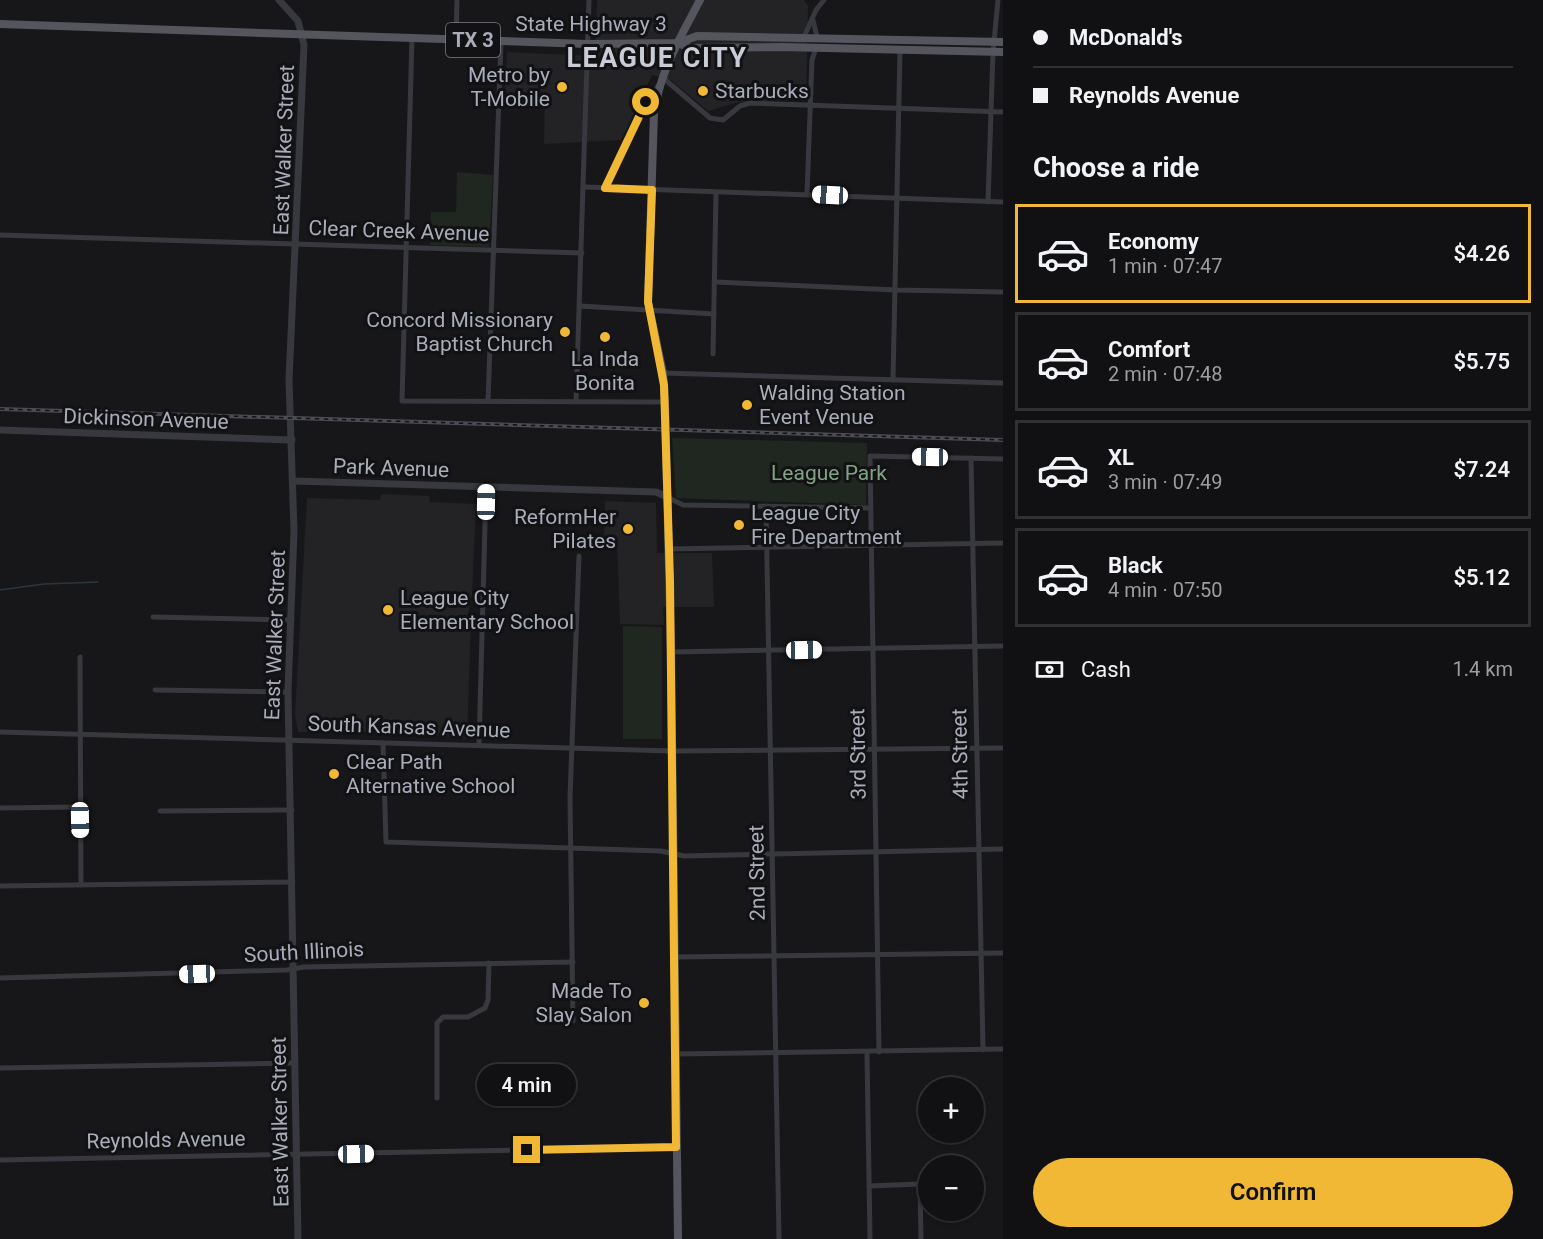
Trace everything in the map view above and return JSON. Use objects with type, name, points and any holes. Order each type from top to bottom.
[{"type":"main road","points":[[678,1239],[671,652],[665,402],[663,373],[649,311],[654,112],[660,81],[700,0]]},
{"type":"main road","name":"State Highway 3","points":[[0,24],[588,44],[678,43],[697,36],[900,38],[999,42]]},
{"type":"main road","name":"State Highway 3","points":[[678,43],[690,48],[1003,52]]},
{"type":"street","points":[[279,0],[290,9],[303,33]]},
{"type":"street","points":[[456,39],[457,0]]},
{"type":"street","points":[[576,402],[585,188],[589,0]]},
{"type":"street","points":[[804,37],[816,10],[824,0]]},
{"type":"street","points":[[988,201],[993,52],[999,42],[998,0]]},
{"type":"street","points":[[813,20],[817,38]]},
{"type":"street","name":"East Walker Street","points":[[298,1239],[292,810],[288,692],[292,620],[294,481],[289,380],[297,243],[303,33]]},
{"type":"street","points":[[412,37],[402,401],[665,402]]},
{"type":"street","points":[[893,380],[900,38]]},
{"type":"street","points":[[488,401],[501,42]]},
{"type":"street","points":[[806,48],[812,60]]},
{"type":"street","points":[[807,194],[812,60],[816,48]]},
{"type":"street","points":[[605,188],[636,119],[660,81],[710,118],[723,120],[740,106],[750,103],[1003,112]]},
{"type":"street","points":[[585,188],[1003,202]]},
{"type":"street","points":[[713,354],[716,193]]},
{"type":"street","name":"Clear Creek Avenue","points":[[0,235],[582,253]]},
{"type":"street","points":[[716,282],[1003,292]]},
{"type":"street","points":[[580,306],[714,314]]},
{"type":"street","points":[[663,373],[1003,383]]},
{"type":"street","name":"Dickinson Avenue","points":[[0,430],[292,440]]},
{"type":"street","name":"3rd Street","points":[[879,1052],[870,456],[971,458]]},
{"type":"street","points":[[971,458],[1003,459]]},
{"type":"street","name":"4th Street","points":[[971,458],[983,1050]]},
{"type":"street","name":"Park Avenue","points":[[294,481],[656,492],[667,497]]},
{"type":"street","points":[[479,745],[486,487]]},
{"type":"street","points":[[667,497],[683,505],[870,508]]},
{"type":"street","name":"2nd Street","points":[[766,506],[779,1239]]},
{"type":"street","points":[[669,549],[1003,543]]},
{"type":"street","points":[[573,1021],[570,797],[579,556]]},
{"type":"street","points":[[153,617],[292,620]]},
{"type":"street","points":[[671,652],[1003,646]]},
{"type":"street","points":[[80,657],[78,733],[81,885]]},
{"type":"street","points":[[155,690],[288,692]]},
{"type":"street","name":"South Kansas Avenue","points":[[0,732],[672,751],[1003,748]]},
{"type":"street","points":[[383,743],[386,842],[572,848],[673,853],[684,856],[1003,849]]},
{"type":"street","points":[[0,808],[80,807]]},
{"type":"street","points":[[160,811],[292,810]]},
{"type":"street","points":[[0,886],[293,882]]},
{"type":"street","points":[[674,957],[1003,953]]},
{"type":"street","name":"South Illinois","points":[[0,978],[109,977],[294,968],[573,962]]},
{"type":"street","points":[[437,1098],[437,1023],[443,1017],[468,1017],[485,1008],[488,1000],[489,963]]},
{"type":"street","points":[[675,1054],[867,1053],[1003,1049]]},
{"type":"street","points":[[867,1053],[870,1239]]},
{"type":"street","points":[[0,1068],[295,1063]]},
{"type":"street","name":"Reynolds Avenue","points":[[0,1160],[676,1147]]},
{"type":"street","points":[[869,1186],[920,1184],[921,1239]]},
{"type":"shaded area","points":[[597,0],[804,0],[808,6],[806,100],[739,102],[708,111],[671,80],[652,75],[621,140],[544,144],[545,98],[505,95],[507,52],[595,56]]},
{"type":"shaded area","points":[[381,494],[429,496],[430,502],[476,504],[472,596],[467,618],[471,620],[467,739],[409,732],[298,732],[295,715],[307,498],[380,500]]},
{"type":"shaded area","points":[[605,501],[656,503],[657,553],[712,553],[714,607],[663,607],[664,625],[620,624],[617,542],[604,541]]},
{"type":"green space","points":[[457,172],[493,175],[489,247],[430,245],[431,212],[456,212]]},
{"type":"green space","name":"League Park","points":[[672,438],[867,443],[866,505],[676,498]]},
{"type":"green space","points":[[623,626],[662,627],[662,739],[623,739]]},
{"type":"waterway","points":[[0,590],[44,584],[98,582]]},
{"type":"railway","points":[[0,409],[1003,440]]},
{"type":"place","name":"Metro by T-Mobile","points":[[562,87]]},
{"type":"place","name":"Starbucks","points":[[703,91]]},
{"type":"place","name":"Concord Missionary Baptist Church","points":[[565,332]]},
{"type":"place","name":"La Inda Bonita","points":[[605,337]]},
{"type":"place","name":"Walding Station Event Venue","points":[[747,405]]},
{"type":"place","name":"League City Fire Department","points":[[739,525]]},
{"type":"place","name":"ReformHer Pilates","points":[[628,529]]},
{"type":"place","name":"League City Elementary School","points":[[388,610]]},
{"type":"place","name":"Clear Path Alternative School","points":[[334,774]]},
{"type":"place","name":"Made To Slay Salon","points":[[644,1003]]},
{"type":"district","name":"LEAGUE CITY","points":[[657,58]]},
{"type":"route","points":[[527,1150],[676,1147],[670,581],[664,385],[648,302],[652,190],[605,188],[646,102]]}]
